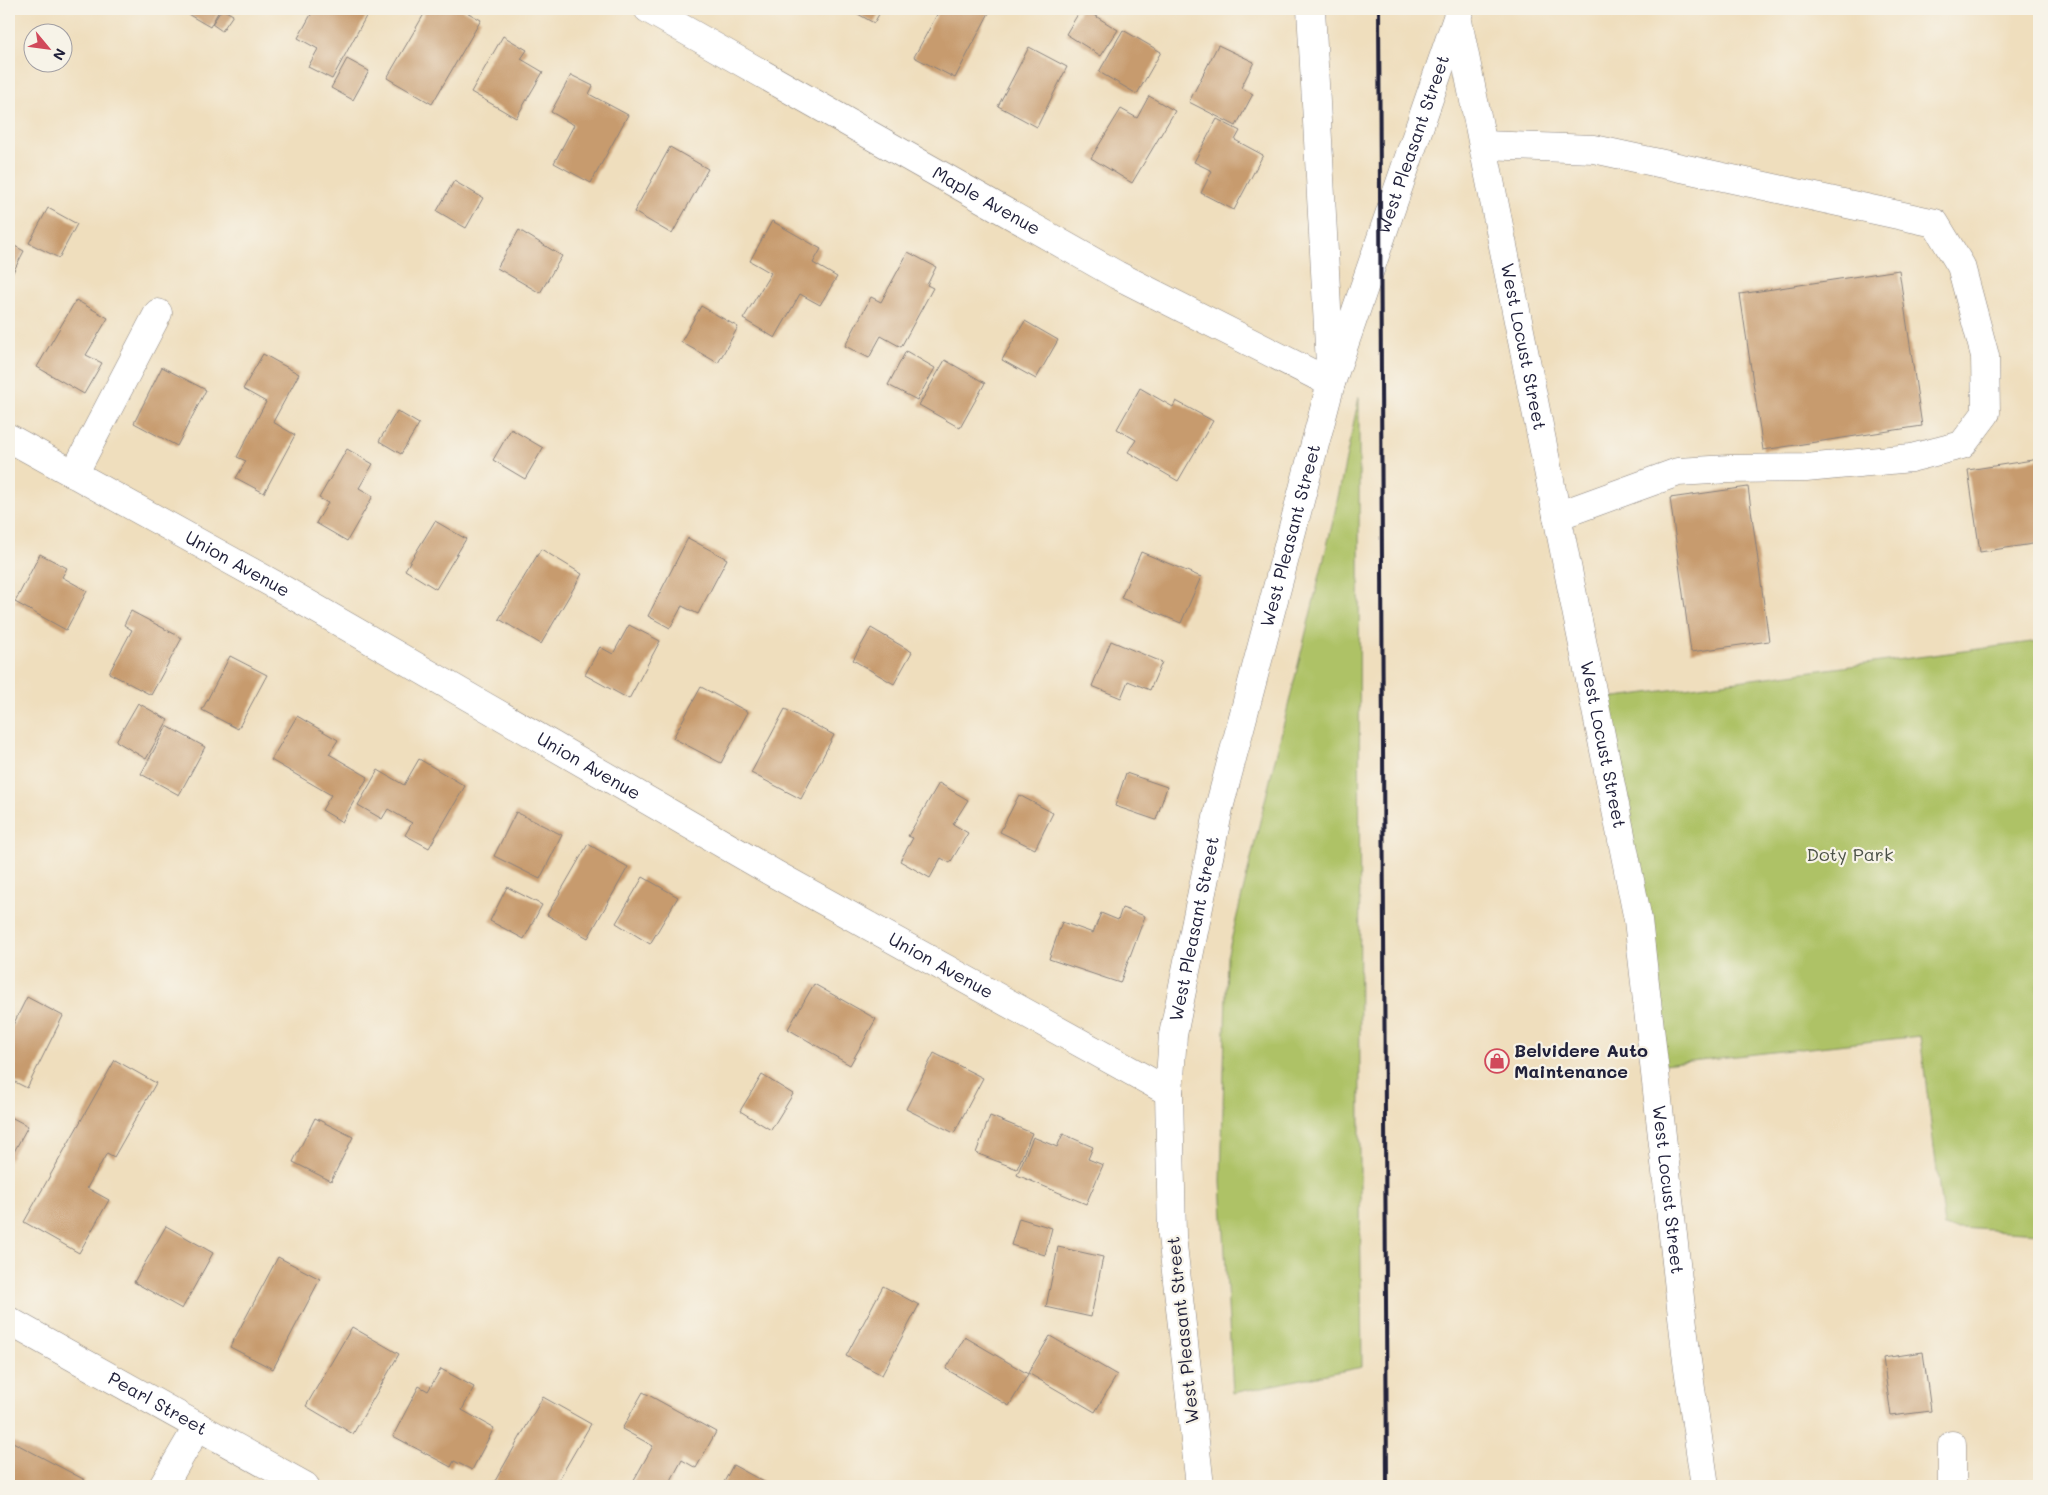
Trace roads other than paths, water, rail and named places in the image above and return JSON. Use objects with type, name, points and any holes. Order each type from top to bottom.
[{"type":"street","name":"Maple Avenue","points":[[648,9],[1116,275],[1331,383]]},
{"type":"street","name":"West Pleasant Street","points":[[1311,9],[1331,383]]},
{"type":"street","name":"West Pleasant Street","points":[[1200,1486],[1172,1236],[1169,1092],[1173,1035],[1219,808],[1331,383],[1459,14]]},
{"type":"street","name":"West Locust Street","points":[[1459,14],[1483,145],[1638,920],[1687,1361],[1705,1486]]},
{"type":"street","points":[[1483,145],[1594,149],[1830,198],[1935,223],[1961,266],[1985,356],[1986,413],[1962,445],[1911,458],[1806,468],[1729,468],[1678,472],[1557,516]]},
{"type":"street","points":[[74,474],[158,313]]},
{"type":"street","name":"Union Avenue","points":[[9,438],[277,586],[775,874],[1169,1092]]},
{"type":"street","name":"Pearl Street","points":[[9,1321],[305,1486]]},
{"type":"street","points":[[163,1486],[198,1426]]},
{"type":"street","points":[[1952,1446],[1952,1486]]},
{"type":"railway","points":[[1379,9],[1387,1486]]},
{"type":"place","name":"Belvidere Auto Maintenance","points":[[1497,1061]]},
{"type":"park label","name":"Doty Park","points":[[1850,855]]}]
